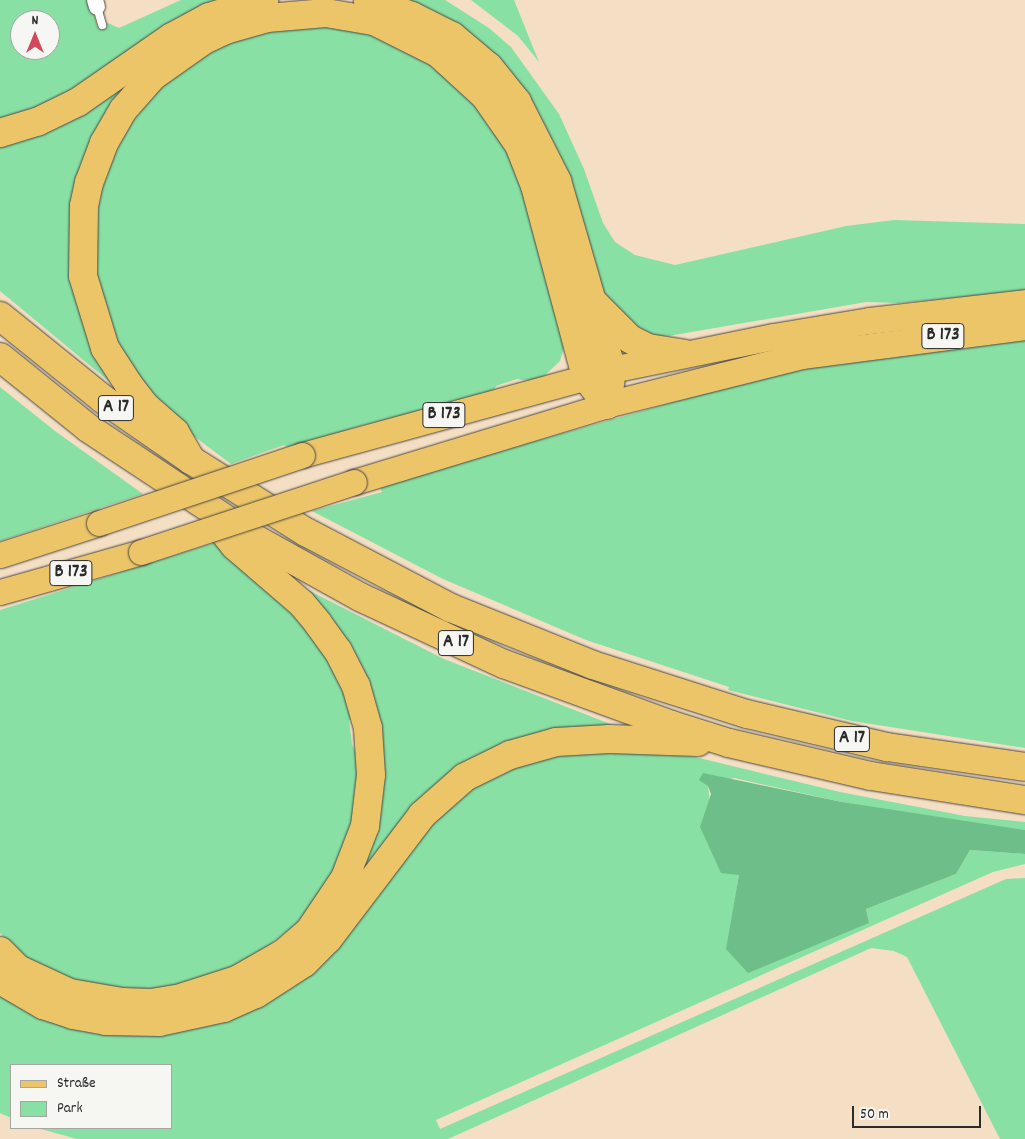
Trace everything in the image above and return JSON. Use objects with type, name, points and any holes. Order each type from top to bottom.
[{"type":"highway","points":[[0,133],[37,122],[78,102],[172,37],[209,17],[264,0]]},
{"type":"highway","points":[[365,0],[412,16],[452,36],[489,67],[517,102],[557,181],[594,303],[612,370],[607,405]]},
{"type":"highway","points":[[192,460],[175,432],[146,407],[128,385],[105,348],[83,276],[84,206],[89,183],[104,143],[123,110],[152,76],[204,40],[225,30],[267,18],[326,13],[374,21],[438,53],[485,96],[519,146],[535,186],[586,377],[607,405]]},
{"type":"highway","points":[[594,303],[630,339],[648,348],[685,354]]},
{"type":"highway","name":"B 173","points":[[612,370],[685,354],[870,321],[1025,303]]},
{"type":"highway","name":"A 17","points":[[0,316],[103,399],[192,460],[306,532],[378,572],[509,633],[592,665],[682,695],[814,731],[896,748],[1025,768]]},
{"type":"highway","name":"B 173","points":[[607,405],[802,356],[1025,327]]},
{"type":"highway","name":"A 17","points":[[0,357],[88,428],[202,504],[294,561],[426,630],[579,693],[729,743],[871,776],[1025,800]]},
{"type":"highway","points":[[0,951],[18,969],[70,993],[122,1002],[151,1003],[177,999],[237,980],[284,953],[310,930],[345,878],[358,849],[370,792],[371,751],[356,686],[338,651],[318,623],[288,592],[235,546],[202,504]]},
{"type":"highway","points":[[0,980],[43,1005],[74,1015],[106,1021],[159,1022],[224,1008],[256,994],[304,963],[328,939],[422,815],[450,788],[489,764],[532,747],[584,739],[729,743]]},
{"type":"main road","name":"B 173","points":[[0,555],[302,455],[612,370]]},
{"type":"main road","name":"B 173","points":[[0,592],[141,552],[354,482],[607,405]]},
{"type":"lane","points":[[96,4],[102,25]]},
{"type":"green space","points":[[0,0],[90,0],[97,26],[108,23],[119,28],[181,0],[225,0],[97,80],[0,124]]},
{"type":"green space","points":[[393,0],[445,0],[489,28],[511,47],[559,114],[584,169],[603,223],[615,242],[635,255],[675,265],[846,226],[894,220],[1025,224],[1025,292],[898,303],[866,302],[657,338],[613,317],[585,245]]},
{"type":"green space","points":[[471,0],[514,0],[539,62],[518,36]]},
{"type":"green space","points":[[290,22],[372,28],[462,83],[503,137],[520,182],[564,347],[560,361],[543,377],[530,381],[517,379],[496,386],[492,394],[360,426],[290,448],[284,445],[231,464],[175,422],[141,391],[94,297],[91,206],[132,112],[208,45]]},
{"type":"green space","points":[[137,70],[76,205],[117,388],[0,291],[0,141]]},
{"type":"green space","points":[[1025,337],[1025,748],[852,721],[728,690],[729,687],[586,640],[443,579],[312,511],[382,492],[379,485],[763,377],[924,347]]},
{"type":"green space","points":[[0,387],[55,431],[143,494],[0,541]]},
{"type":"green space","points":[[214,543],[249,567],[313,628],[358,718],[349,720],[352,744],[361,766],[355,817],[336,869],[301,921],[248,961],[167,990],[86,989],[26,962],[0,933],[0,610]]},
{"type":"green space","points":[[300,586],[444,659],[618,727],[528,739],[349,894],[378,763]]},
{"type":"green space","points":[[655,750],[691,756],[840,792],[965,816],[1025,822],[1025,830],[969,824],[842,802],[734,778],[708,786],[710,802],[701,827],[739,875],[727,949],[869,923],[866,909],[956,874],[970,850],[1025,854],[1025,864],[993,872],[436,1120],[440,1129],[1006,879],[1025,878],[1025,1139],[1000,1139],[907,957],[894,951],[871,948],[448,1139],[77,1139],[41,1129],[172,1129],[172,1064],[10,1064],[10,1118],[0,1113],[0,988],[198,1023],[449,799],[536,754]]},
{"type":"green space","points":[[703,773],[842,802],[1025,830],[1025,854],[970,850],[956,874],[866,909],[869,923],[748,973],[726,949],[739,875],[721,873],[700,827],[711,794],[708,786],[699,780]]}]
